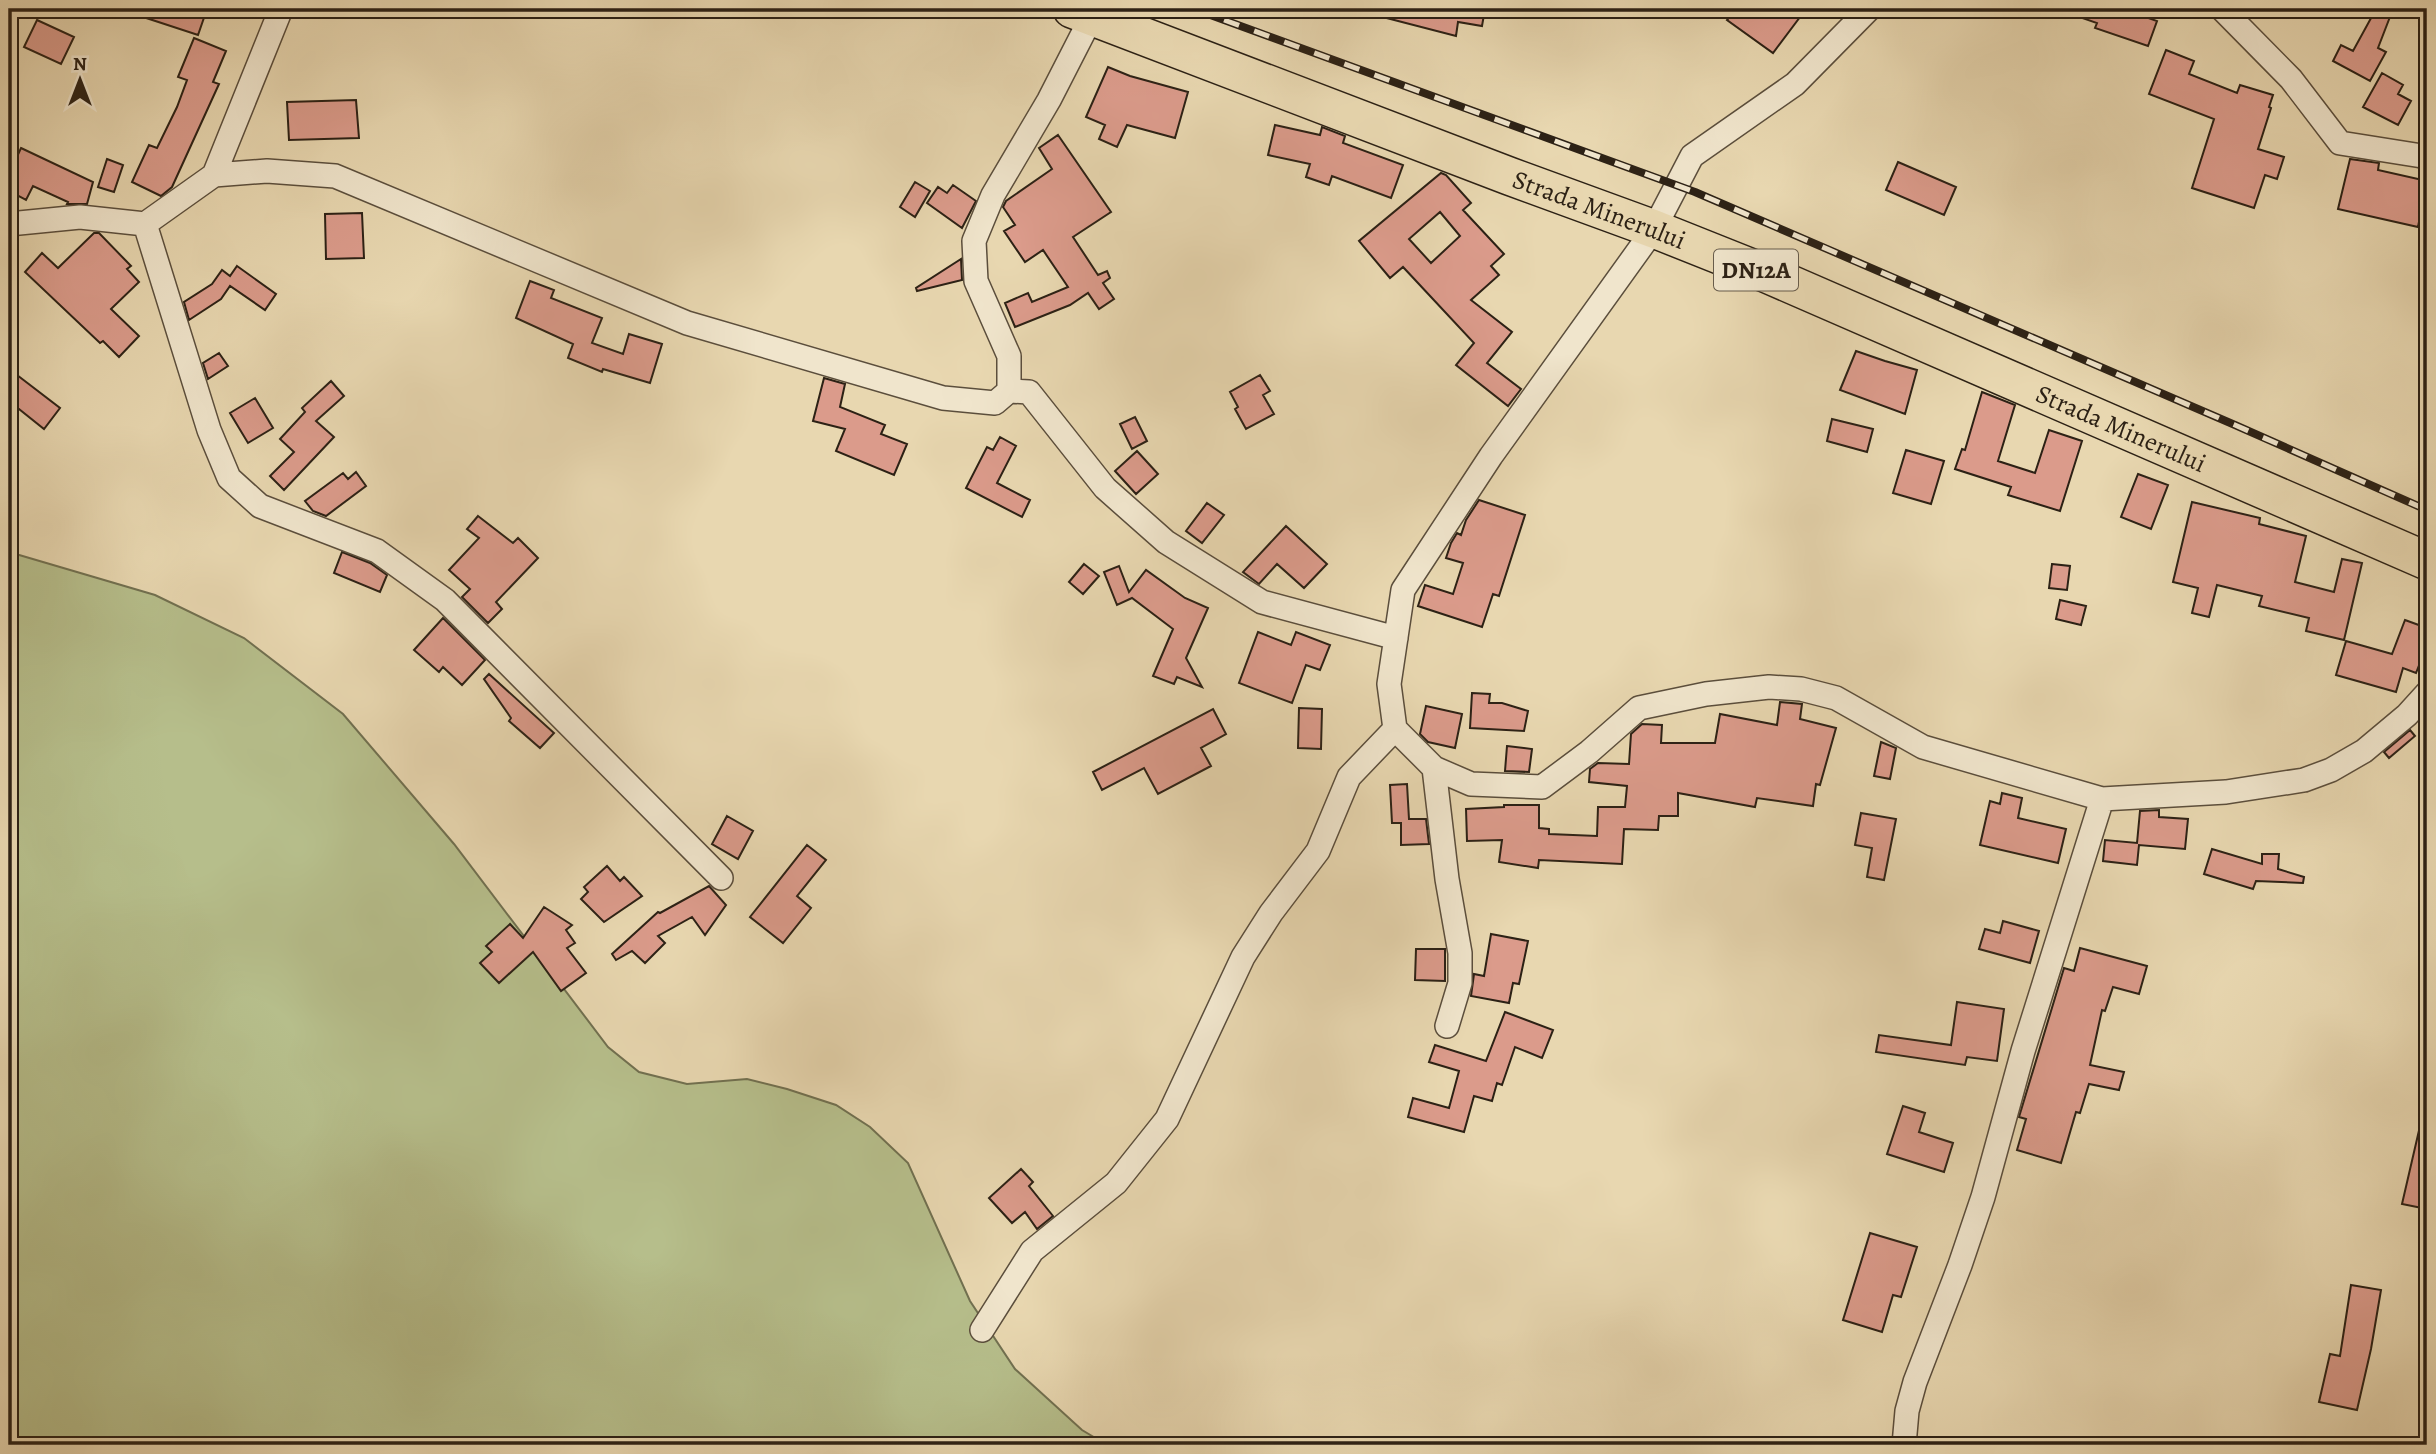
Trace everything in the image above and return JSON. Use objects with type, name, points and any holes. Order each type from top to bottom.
[{"type":"main road","name":"Strada Minerului","points":[[1082,12],[1766,274],[2427,561]]},
{"type":"street","points":[[214,175],[281,9]]},
{"type":"street","points":[[1869,9],[1795,84],[1692,156],[1654,229],[1491,456],[1402,590],[1389,684],[1395,729],[1434,768],[1471,784],[1542,786],[1589,752],[1639,708],[1706,694],[1769,687],[1801,689],[1836,698],[1923,747],[2102,799],[2226,792],[2304,780],[2331,770],[2364,751],[2407,715],[2427,693]]},
{"type":"street","points":[[2222,9],[2291,79],[2340,143],[2427,159]]},
{"type":"street","points":[[1009,391],[1009,356],[976,281],[974,241],[993,195],[1049,100],[1082,12]]},
{"type":"street","points":[[9,225],[80,216],[145,224],[214,175],[267,171],[335,176],[687,323],[943,398],[995,403],[1009,391],[1029,392],[1105,488],[1166,542],[1262,602],[1396,638]]},
{"type":"street","points":[[145,224],[209,430],[229,478],[260,506],[377,551],[445,600],[721,878]]},
{"type":"street","points":[[982,1330],[1032,1251],[1116,1183],[1167,1119],[1243,957],[1271,913],[1318,851],[1349,777],[1395,729]]},
{"type":"street","points":[[1434,768],[1447,879],[1460,954],[1460,983],[1447,1026]]},
{"type":"street","points":[[1905,1445],[1907,1411],[1915,1382],[1979,1209],[2030,1026],[2102,799]]},
{"type":"green space","points":[[9,552],[155,595],[244,638],[343,714],[454,844],[608,1047],[639,1072],[687,1084],[747,1079],[836,1105],[870,1127],[908,1163],[970,1301],[1015,1369],[1082,1430],[1107,1445],[9,1445]]},
{"type":"building","points":[[129,9],[207,9],[198,35],[128,12]]},
{"type":"building","points":[[1372,9],[1485,9],[1482,26],[1458,22],[1456,36],[1371,14]]},
{"type":"building","points":[[1736,9],[1806,9],[1773,53],[1727,20]]},
{"type":"building","points":[[2123,9],[2157,21],[2148,46],[2095,28],[2097,23],[2062,11]]},
{"type":"building","points":[[2376,9],[2393,9],[2378,48],[2386,52],[2370,81],[2333,61],[2341,45],[2353,51]]},
{"type":"building","points":[[37,20],[74,37],[61,64],[24,47]]},
{"type":"building","points":[[194,38],[226,51],[213,82],[219,84],[172,187],[161,196],[132,182],[149,145],[157,148],[177,107],[187,80],[178,77]]},
{"type":"building","points":[[2166,50],[2194,61],[2189,74],[2237,93],[2240,85],[2273,95],[2258,149],[2284,157],[2277,179],[2265,175],[2254,208],[2192,188],[2214,119],[2149,94]]},
{"type":"building","points":[[1108,67],[1188,92],[1175,138],[1127,125],[1117,147],[1099,139],[1105,125],[1086,117]]},
{"type":"building","points":[[2382,73],[2403,85],[2398,94],[2411,101],[2398,125],[2363,107]]},
{"type":"building","points":[[356,100],[359,138],[289,140],[287,102]]},
{"type":"building","points":[[1275,125],[1320,135],[1322,127],[1345,136],[1343,143],[1403,165],[1391,198],[1332,176],[1329,185],[1306,177],[1310,164],[1268,155]]},
{"type":"building","points":[[1058,135],[1111,212],[1073,237],[1098,275],[1107,271],[1110,278],[1103,283],[1114,299],[1099,309],[1088,293],[1070,305],[1015,327],[1005,303],[1028,293],[1032,302],[1068,287],[1043,250],[1025,262],[1004,231],[1015,225],[1003,207],[1006,201],[1052,169],[1039,148]]},
{"type":"building","points":[[21,148],[93,182],[87,204],[67,204],[68,202],[33,186],[26,200],[9,191],[9,174]]},
{"type":"building","points":[[107,159],[123,165],[114,192],[98,187]]},
{"type":"building","points":[[2350,159],[2379,163],[2378,170],[2427,181],[2418,227],[2338,209]]},
{"type":"building","points":[[1898,162],[1956,187],[1944,215],[1886,190]]},
{"type":"building","points":[[1441,173],[1446,175],[1471,203],[1463,210],[1504,254],[1491,266],[1499,275],[1471,300],[1512,332],[1487,363],[1521,389],[1508,406],[1456,365],[1474,343],[1403,267],[1390,278],[1359,241]],"holes":[[[1440,212],[1460,236],[1431,263],[1409,239]]]},
{"type":"building","points":[[915,182],[930,191],[915,217],[900,207]]},
{"type":"building","points":[[953,185],[976,201],[962,228],[927,203],[938,187],[947,193]]},
{"type":"building","points":[[362,213],[364,258],[326,259],[325,214]]},
{"type":"building","points":[[94,233],[99,233],[131,266],[127,269],[139,282],[111,309],[139,336],[119,357],[103,341],[100,343],[25,272],[42,253],[58,268]]},
{"type":"building","points":[[961,259],[962,280],[917,291],[916,288]]},
{"type":"building","points":[[237,266],[276,294],[265,310],[230,286],[221,299],[189,320],[184,302],[212,284],[222,270],[230,276]]},
{"type":"building","points":[[530,281],[554,290],[551,298],[602,318],[592,343],[623,354],[629,334],[662,344],[650,383],[603,369],[602,372],[568,358],[573,344],[516,318]]},
{"type":"building","points":[[1856,351],[1917,370],[1905,414],[1840,390]]},
{"type":"building","points":[[219,353],[228,366],[208,379],[203,363]]},
{"type":"building","points":[[17,375],[60,408],[44,429],[9,401],[9,385]]},
{"type":"building","points":[[1260,375],[1270,391],[1263,395],[1274,414],[1246,429],[1235,409],[1238,407],[1230,392]]},
{"type":"building","points":[[824,378],[845,384],[840,407],[885,425],[881,434],[907,444],[894,475],[836,451],[845,429],[813,421]]},
{"type":"building","points":[[331,381],[344,396],[316,421],[334,437],[284,490],[270,476],[294,452],[280,439],[305,412],[302,408]]},
{"type":"building","points":[[1982,392],[2015,405],[1998,461],[2035,473],[2049,430],[2082,441],[2060,511],[2008,495],[2011,487],[1955,469],[1962,449],[1965,450]]},
{"type":"building","points":[[255,398],[273,428],[248,443],[230,413]]},
{"type":"building","points":[[1135,417],[1147,441],[1132,449],[1120,424]]},
{"type":"building","points":[[1832,419],[1873,429],[1867,452],[1827,441]]},
{"type":"building","points":[[1000,437],[1016,446],[997,483],[1030,500],[1022,517],[966,488],[987,447],[993,450]]},
{"type":"building","points":[[1906,450],[1944,461],[1931,504],[1893,493]]},
{"type":"building","points":[[1137,451],[1158,474],[1136,494],[1115,471]]},
{"type":"building","points":[[356,472],[366,486],[326,516],[313,511],[305,501],[343,473],[348,479]]},
{"type":"building","points":[[2138,474],[2168,485],[2151,529],[2121,517]]},
{"type":"building","points":[[1479,500],[1525,515],[1499,596],[1493,594],[1482,627],[1418,606],[1425,585],[1453,594],[1463,563],[1446,558],[1451,543],[1457,533],[1461,535],[1466,520]]},
{"type":"building","points":[[2192,502],[2260,518],[2259,524],[2306,536],[2295,582],[2334,592],[2342,559],[2362,563],[2344,640],[2306,631],[2309,618],[2259,606],[2262,596],[2217,585],[2209,617],[2192,613],[2198,588],[2173,582]]},
{"type":"building","points":[[1207,503],[1224,515],[1202,543],[1186,531]]},
{"type":"building","points":[[478,516],[513,543],[518,538],[538,558],[496,602],[502,609],[488,623],[462,597],[470,589],[449,570],[479,538],[467,529]]},
{"type":"building","points":[[1286,526],[1327,564],[1304,588],[1277,564],[1259,584],[1243,572]]},
{"type":"building","points":[[342,552],[370,563],[387,575],[380,592],[334,573]]},
{"type":"building","points":[[1084,564],[1099,576],[1083,594],[1069,582]]},
{"type":"building","points":[[2052,564],[2070,566],[2067,590],[2049,588]]},
{"type":"building","points":[[1119,566],[1129,592],[1146,570],[1185,598],[1208,608],[1186,658],[1202,687],[1177,677],[1174,684],[1153,676],[1173,629],[1132,598],[1117,605],[1104,572]]},
{"type":"building","points":[[2060,600],[2086,606],[2081,625],[2056,619]]},
{"type":"building","points":[[443,618],[485,660],[462,685],[443,667],[439,672],[414,650]]},
{"type":"building","points":[[2405,620],[2427,628],[2427,645],[2416,673],[2403,668],[2396,692],[2336,675],[2346,641],[2392,654]]},
{"type":"building","points":[[1258,632],[1291,645],[1296,632],[1330,645],[1320,670],[1306,665],[1292,703],[1239,683]]},
{"type":"building","points":[[489,674],[554,733],[540,748],[509,721],[511,718],[484,679]]},
{"type":"building","points":[[1472,693],[1490,694],[1489,703],[1502,703],[1528,711],[1524,731],[1470,728]]},
{"type":"building","points":[[1780,702],[1802,704],[1800,719],[1836,728],[1820,785],[1816,784],[1813,806],[1757,798],[1755,807],[1678,793],[1678,816],[1659,816],[1658,830],[1624,829],[1622,864],[1539,860],[1538,868],[1499,862],[1502,840],[1467,841],[1466,809],[1504,805],[1539,805],[1539,828],[1549,829],[1549,834],[1597,836],[1598,807],[1625,807],[1627,786],[1589,782],[1590,769],[1598,763],[1629,764],[1631,734],[1642,724],[1662,725],[1661,743],[1715,743],[1720,714],[1777,725]]},
{"type":"building","points":[[1426,706],[1462,714],[1455,748],[1428,742],[1420,734]]},
{"type":"building","points":[[1299,708],[1322,709],[1321,749],[1298,748]]},
{"type":"building","points":[[1213,709],[1226,734],[1201,748],[1211,766],[1158,794],[1144,768],[1102,790],[1093,772]]},
{"type":"building","points":[[2410,730],[2415,736],[2389,758],[2384,752]]},
{"type":"building","points":[[1881,742],[1896,748],[1890,779],[1874,776]]},
{"type":"building","points":[[1507,746],[1532,749],[1529,772],[1505,771]]},
{"type":"building","points":[[1407,784],[1409,819],[1426,819],[1429,844],[1401,845],[1401,823],[1392,823],[1390,785]]},
{"type":"building","points":[[2002,793],[2022,798],[2018,818],[2066,829],[2058,863],[1980,845],[1990,801],[2000,804]]},
{"type":"building","points":[[2159,810],[2159,817],[2188,819],[2185,849],[2139,845],[2137,865],[2103,861],[2105,840],[2137,843],[2140,811]]},
{"type":"building","points":[[1861,813],[1896,819],[1884,880],[1867,877],[1872,848],[1855,845]]},
{"type":"building","points":[[727,816],[753,831],[738,859],[712,844]]},
{"type":"building","points":[[807,845],[826,860],[797,896],[811,908],[783,943],[750,917]]},
{"type":"building","points":[[2212,849],[2262,864],[2262,854],[2279,854],[2278,869],[2304,877],[2303,883],[2256,881],[2253,889],[2204,874]]},
{"type":"building","points":[[607,866],[620,881],[624,877],[642,896],[604,922],[581,899],[588,892],[584,887]]},
{"type":"building","points":[[709,886],[726,905],[705,935],[692,917],[658,936],[665,943],[645,963],[632,951],[616,960],[612,954],[658,912]]},
{"type":"building","points":[[544,907],[572,925],[566,930],[575,943],[567,948],[586,973],[561,991],[533,952],[499,983],[480,963],[492,952],[486,946],[510,924],[523,938]]},
{"type":"building","points":[[2003,921],[2039,931],[2030,963],[1979,949],[1985,929],[2000,933]]},
{"type":"building","points":[[1491,934],[1528,941],[1519,984],[1513,983],[1509,1003],[1471,996],[1474,974],[1484,976]]},
{"type":"building","points":[[2080,948],[2147,966],[2139,994],[2113,987],[2105,1011],[2102,1010],[2090,1065],[2124,1072],[2119,1090],[2089,1084],[2080,1113],[2076,1112],[2061,1163],[2017,1150],[2026,1119],[2019,1117],[2064,968],[2074,971]]},
{"type":"building","points":[[1416,949],[1445,949],[1445,981],[1415,980]]},
{"type":"building","points":[[1957,1002],[2004,1009],[1997,1061],[1967,1057],[1965,1065],[1876,1052],[1879,1035],[1951,1045]]},
{"type":"building","points":[[1505,1012],[1553,1030],[1542,1058],[1515,1047],[1502,1085],[1497,1083],[1492,1101],[1474,1096],[1464,1132],[1408,1117],[1413,1098],[1449,1108],[1459,1071],[1429,1062],[1435,1045],[1486,1061]]},
{"type":"building","points":[[1903,1106],[1925,1113],[1919,1132],[1953,1143],[1944,1172],[1887,1154]]},
{"type":"building","points":[[2420,1126],[2427,1127],[2427,1209],[2402,1204]]},
{"type":"building","points":[[1021,1169],[1033,1182],[1029,1186],[1053,1216],[1037,1229],[1025,1212],[1012,1223],[989,1198]]},
{"type":"building","points":[[1870,1233],[1917,1247],[1901,1297],[1893,1295],[1882,1332],[1843,1320]]},
{"type":"building","points":[[2351,1285],[2381,1290],[2357,1410],[2319,1402],[2330,1354],[2340,1356]]},
{"type":"railway","points":[[1194,9],[1695,192],[2427,510]]}]
